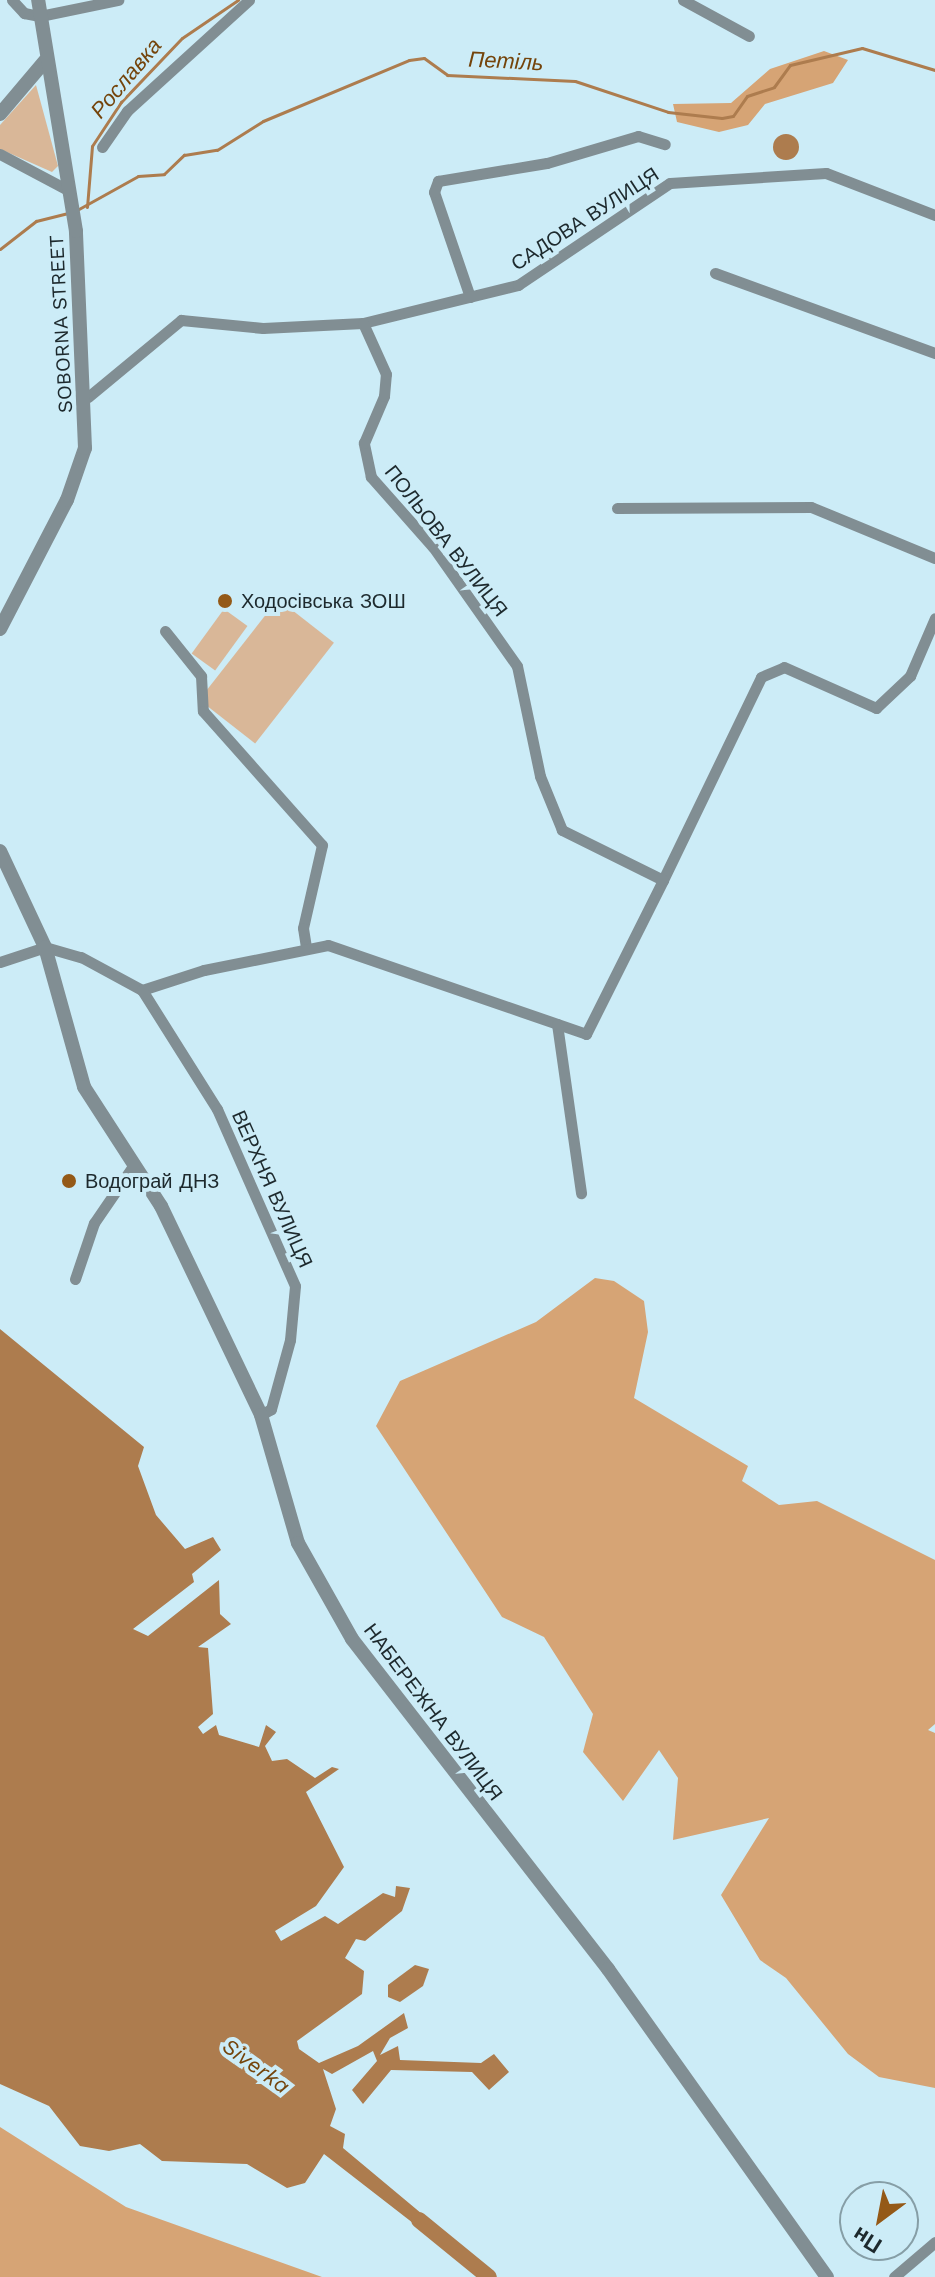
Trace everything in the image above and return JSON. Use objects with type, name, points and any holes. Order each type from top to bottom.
[{"type":"street","points":[[12,0],[24,13],[40,16],[118,0]]},
{"type":"street","name":"SOBORNA STREET","points":[[0,629],[80,472],[88,397],[76,231],[45,61],[38,0]]},
{"type":"street","points":[[102,147],[127,111],[249,0]]},
{"type":"street","points":[[683,0],[749,36]]},
{"type":"street","points":[[0,114],[45,61]]},
{"type":"street","points":[[470,297],[434,192],[438,181],[547,163],[638,136],[665,144]]},
{"type":"street","points":[[0,154],[69,193]]},
{"type":"street","name":"САДОВА ВУЛИЦЯ","points":[[88,397],[181,320],[263,328],[363,323],[518,285],[670,183],[826,173],[935,215]]},
{"type":"street","points":[[715,273],[935,353]]},
{"type":"street","name":"ПОЛЬОВА ВУЛИЦЯ","points":[[363,323],[386,374],[384,396],[364,443],[371,477],[433,547],[517,666],[540,776],[562,830],[663,880]]},
{"type":"street","points":[[617,508],[811,507],[935,558]]},
{"type":"street","points":[[0,962],[45,947],[81,957],[142,990],[306,946],[328,945],[586,1034],[768,670],[784,667],[876,708],[895,697],[910,676],[935,618]]},
{"type":"street","points":[[165,631],[201,676],[203,711],[322,845],[303,928],[306,946]]},
{"type":"street","name":"НАБЕРЕЖНА ВУЛИЦЯ","points":[[0,851],[45,947],[75,1067],[99,1118],[156,1196],[261,1415],[298,1543],[367,1663],[608,1969],[827,2277]]},
{"type":"street","name":"ВЕРХНЯ ВУЛИЦЯ","points":[[142,990],[217,1109],[295,1286],[290,1340],[271,1409],[261,1415]]},
{"type":"street","points":[[557,1024],[581,1193]]},
{"type":"street","points":[[75,1279],[94,1223],[133,1166]]},
{"type":"street","points":[[894,2277],[935,2242]]},
{"type":"shaded area","points":[[824,51],[848,60],[833,83],[765,104],[748,125],[719,132],[677,122],[673,104],[731,103],[770,69]]},
{"type":"shaded area","points":[[36,85],[58,166],[52,172],[0,149],[0,125]]},
{"type":"shaded area","points":[[278,599],[334,643],[255,744],[199,700]]},
{"type":"shaded area","points":[[224,609],[247,626],[215,671],[192,653]]},
{"type":"shaded area","points":[[595,1278],[614,1281],[644,1301],[648,1332],[634,1398],[748,1466],[742,1481],[779,1505],[817,1501],[935,1560],[935,1724],[928,1730],[935,1733],[935,2088],[879,2077],[848,2054],[786,1978],[760,1960],[721,1895],[769,1818],[673,1840],[678,1778],[659,1750],[623,1801],[583,1752],[593,1714],[544,1637],[502,1617],[376,1426],[400,1381],[536,1322]]},
{"type":"shaded area","points":[[0,2127],[126,2207],[322,2277],[0,2277]]},
{"type":"water","points":[[786,134],[795,138],[799,147],[795,156],[786,160],[777,156],[773,147],[777,138]]},
{"type":"water","points":[[0,1329],[144,1447],[138,1466],[156,1515],[185,1549],[213,1537],[221,1550],[192,1574],[194,1582],[133,1629],[148,1636],[219,1580],[220,1614],[231,1624],[198,1647],[208,1648],[213,1714],[198,1727],[203,1734],[216,1725],[219,1735],[259,1747],[266,1725],[276,1732],[265,1746],[272,1761],[287,1759],[315,1778],[332,1767],[339,1769],[306,1792],[344,1867],[316,1906],[275,1931],[281,1941],[325,1916],[338,1924],[383,1893],[395,1897],[396,1886],[410,1888],[402,1911],[365,1941],[356,1939],[345,1958],[364,1971],[362,1994],[297,2041],[299,2049],[319,2063],[358,2046],[404,2013],[408,2028],[390,2038],[380,2055],[398,2046],[400,2060],[481,2063],[494,2054],[509,2072],[489,2090],[472,2072],[391,2070],[363,2104],[352,2090],[377,2061],[373,2051],[332,2074],[323,2069],[336,2109],[330,2126],[345,2134],[343,2148],[440,2229],[431,2237],[324,2154],[305,2183],[287,2188],[247,2164],[162,2161],[140,2144],[109,2151],[80,2146],[49,2106],[0,2084]]},
{"type":"water","points":[[415,1965],[429,1969],[423,1986],[400,2002],[388,1997],[388,1985]]},
{"type":"waterway","name":"Рославка","points":[[87,207],[92,146],[121,102],[182,38],[238,0]]},
{"type":"waterway","name":"Петіль","points":[[77,210],[138,176],[164,174],[184,155],[217,150],[263,121],[409,60],[424,58],[447,75],[575,81],[668,112],[722,118],[733,116],[747,96],[774,87],[790,65],[862,48],[935,70]]},
{"type":"waterway","name":"Петіль","points":[[0,249],[36,221],[69,213]]},
{"type":"waterway","name":"Siverka","points":[[419,2220],[489,2277]]},
{"type":"place","name":"Ходосівська ЗОШ","points":[[225,601]]},
{"type":"place","name":"Водограй ДНЗ","points":[[69,1181]]}]
